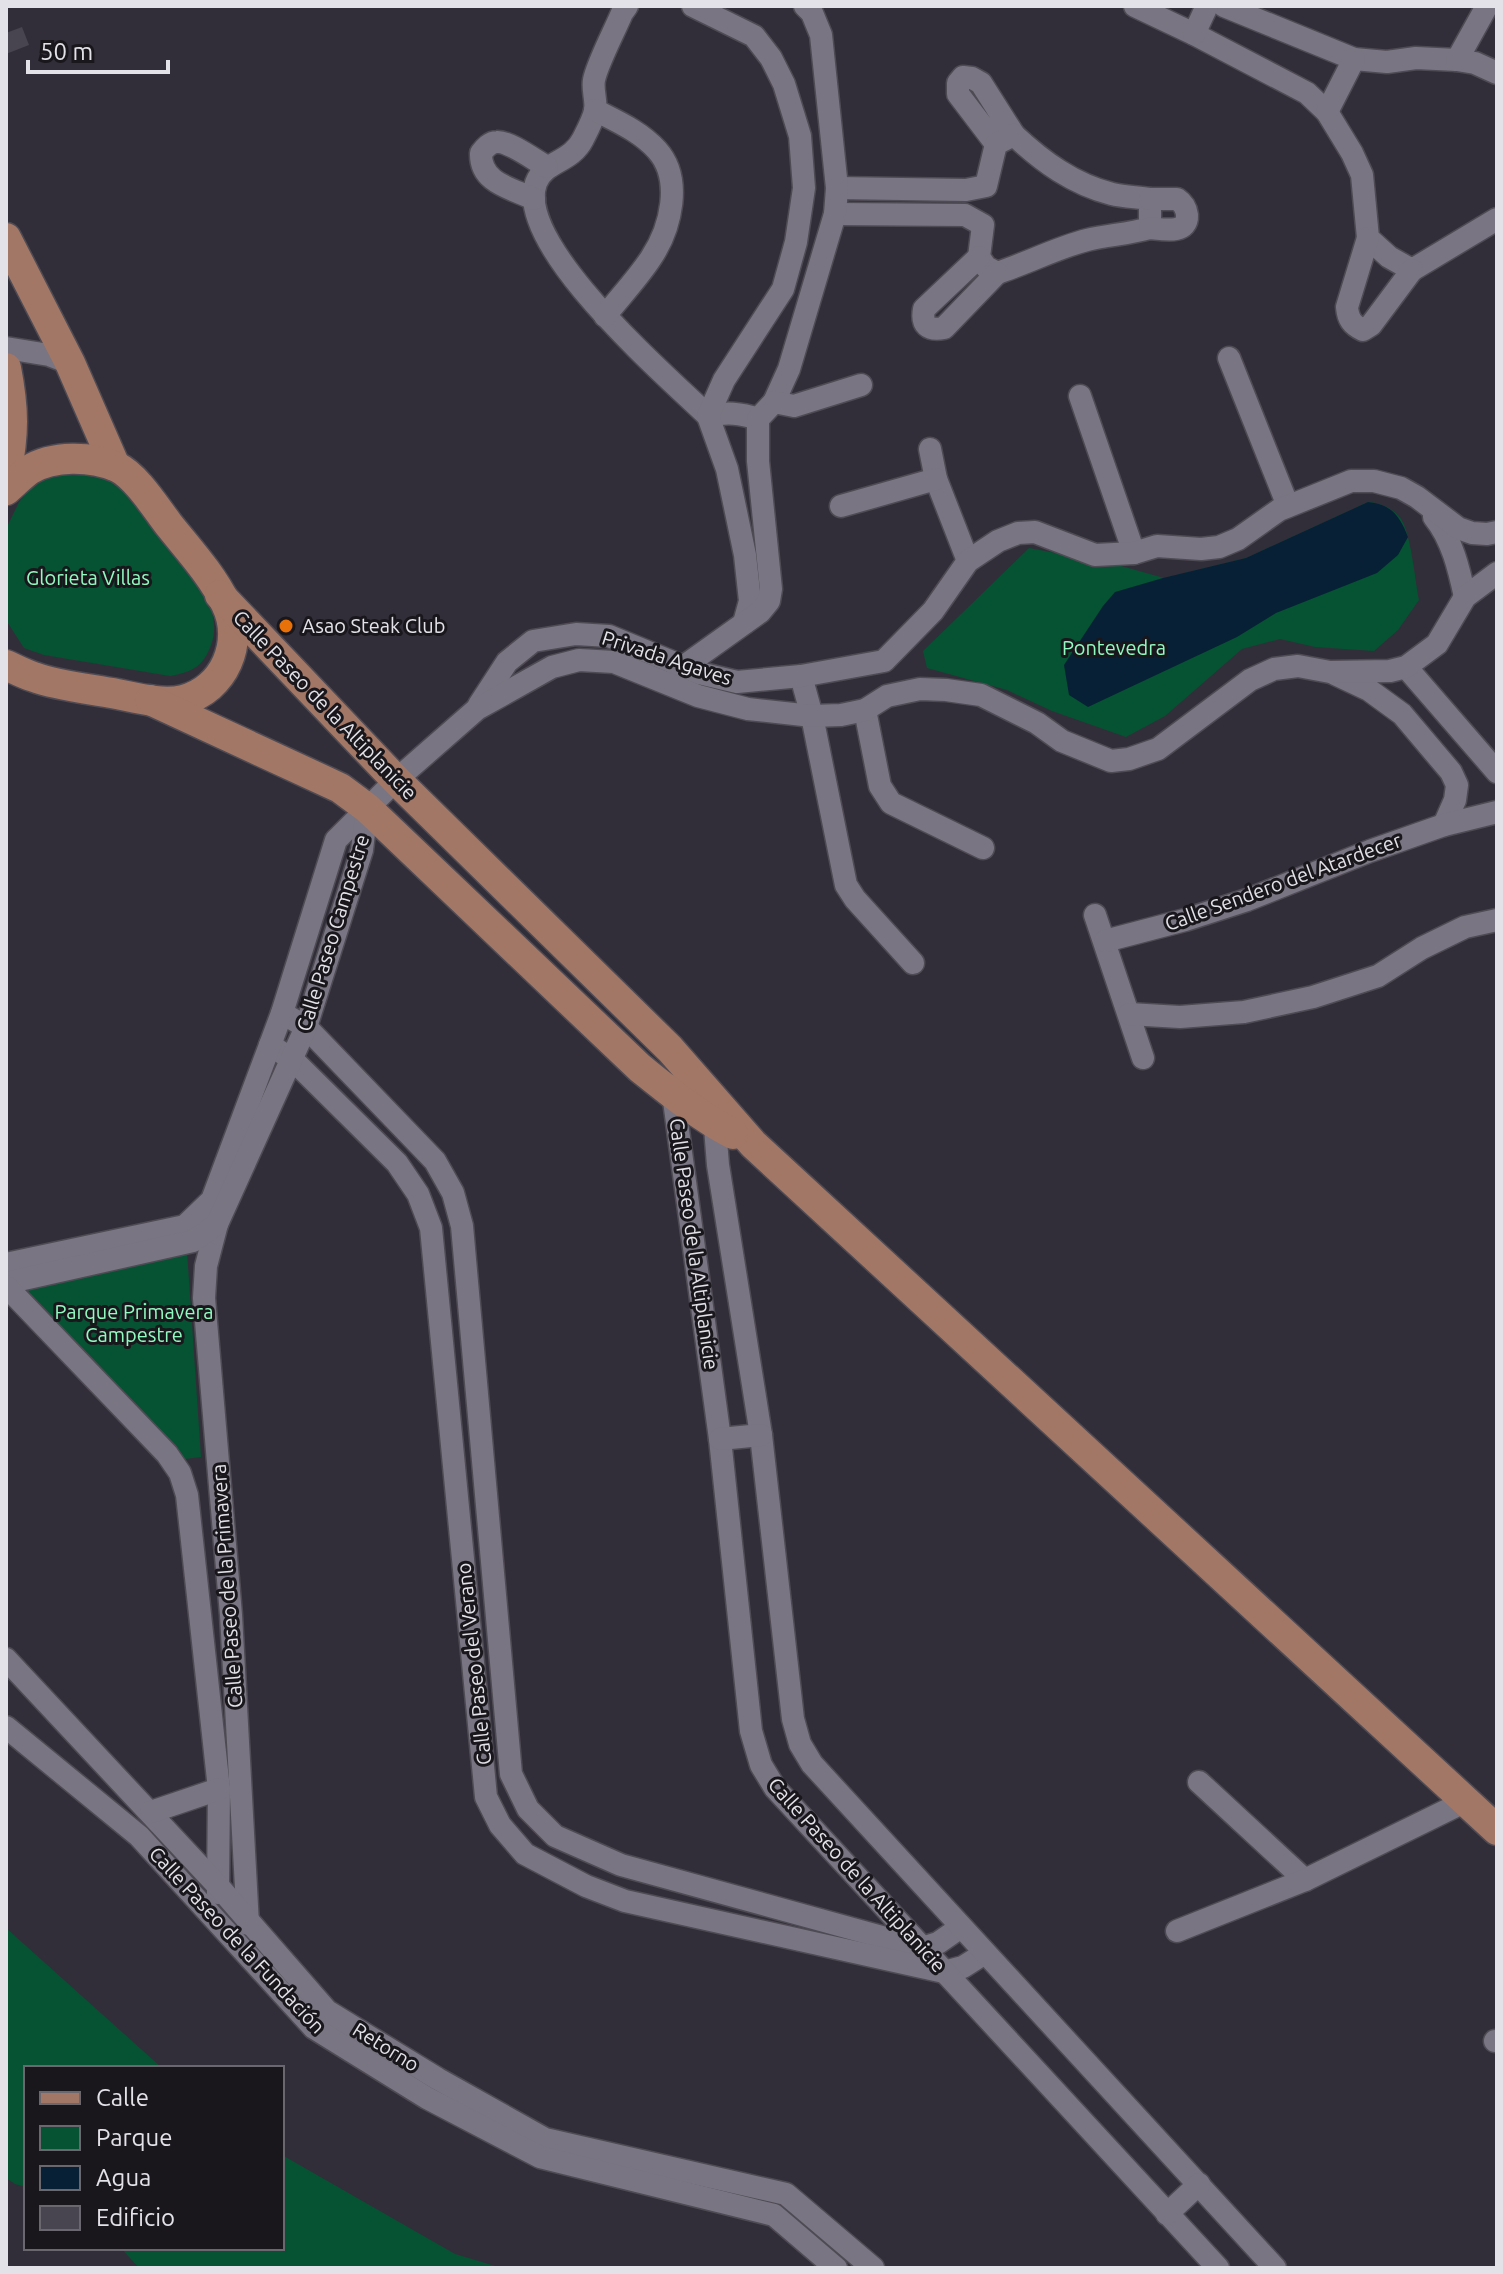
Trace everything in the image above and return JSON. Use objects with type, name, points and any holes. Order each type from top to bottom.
[{"type":"main road","points":[[6,238],[70,363],[115,466]]},
{"type":"main road","points":[[6,368],[13,441],[6,475]]},
{"type":"main road","points":[[6,490],[30,470],[62,458],[115,466],[140,488],[206,571],[227,606],[233,630],[231,658],[218,678],[200,694],[180,701],[150,700],[36,678],[6,665]]},
{"type":"main road","name":"Calle Paseo de la Altiplanicie","points":[[220,595],[396,780],[670,1049],[714,1111]]},
{"type":"main road","name":"Calle Paseo de la Altiplanicie","points":[[150,700],[340,788],[367,808],[640,1068],[673,1095],[714,1111]]},
{"type":"main road","points":[[714,1111],[1497,1830]]},
{"type":"street","points":[[627,6],[594,80],[595,110],[582,142],[571,156],[547,167],[536,183],[534,199],[551,246],[570,275],[605,316],[708,416],[727,469],[745,555],[750,601],[744,623]]},
{"type":"street","points":[[693,6],[754,36],[771,58],[784,84],[800,136],[804,188],[796,242],[783,289],[724,380],[708,416]]},
{"type":"street","points":[[677,676],[760,612],[769,601],[771,589],[758,461],[758,419],[774,402],[789,369],[835,214],[837,188],[821,35],[812,13],[805,6]]},
{"type":"street","points":[[1135,6],[1307,93],[1327,112],[1362,175],[1368,238],[1347,307],[1348,317],[1354,326],[1363,330],[1371,325],[1412,270],[1497,219]]},
{"type":"street","points":[[1194,34],[1207,6]]},
{"type":"street","points":[[1224,6],[1354,59],[1387,62],[1416,58],[1457,60],[1475,63],[1497,73]]},
{"type":"street","points":[[1457,60],[1487,6]]},
{"type":"street","points":[[1327,112],[1354,59]]},
{"type":"street","points":[[595,110],[636,132],[657,150],[671,172],[672,203],[652,257],[605,316]]},
{"type":"street","points":[[835,214],[965,215],[983,225],[979,257],[924,309],[922,318],[933,330],[944,328],[997,273],[1076,243],[1150,228],[1175,230],[1186,222],[1187,214],[1185,206],[1177,199],[1116,195],[1090,188],[1005,139],[986,186],[966,190],[837,188]]},
{"type":"street","points":[[534,199],[489,179],[480,164],[481,153],[489,144],[507,144],[547,167]]},
{"type":"street","points":[[1150,199],[1150,228]]},
{"type":"street","points":[[1368,238],[1389,257],[1412,270]]},
{"type":"street","points":[[979,257],[986,267],[997,273]]},
{"type":"street","points":[[6,348],[49,355],[70,363]]},
{"type":"street","points":[[1229,358],[1288,506]]},
{"type":"street","points":[[774,402],[794,406],[861,385]]},
{"type":"street","points":[[1080,396],[1134,553]]},
{"type":"street","points":[[708,416],[724,412],[741,413],[758,419]]},
{"type":"street","points":[[930,449],[936,479],[968,561]]},
{"type":"street","points":[[841,506],[936,479]]},
{"type":"street","points":[[887,696],[891,685],[884,661],[933,611],[968,561],[998,541],[1018,533],[1035,532],[1095,555],[1134,553],[1157,546],[1219,547],[1238,539],[1279,510],[1351,481],[1374,481],[1401,488],[1458,528],[1472,533],[1497,532]]},
{"type":"street","points":[[1417,497],[1443,528],[1460,570],[1465,597]]},
{"type":"street","points":[[983,848],[891,803],[885,796],[880,786],[865,710],[887,696],[920,689],[981,695],[1037,723],[1062,741],[1096,756],[1111,761],[1129,759],[1158,749],[1250,680],[1274,669],[1298,666],[1330,672],[1390,671],[1406,667],[1437,644],[1465,597],[1497,573]]},
{"type":"street","name":"Privada Agaves","points":[[477,709],[507,662],[533,641],[576,634],[609,636],[677,676],[698,696],[748,709],[812,716],[865,710]]},
{"type":"street","name":"Privada Agaves","points":[[367,808],[477,709],[552,667],[579,660],[614,662],[677,676],[737,682],[801,676],[884,661]]},
{"type":"street","points":[[1406,667],[1497,772]]},
{"type":"street","points":[[1330,672],[1369,690],[1402,714],[1451,772],[1457,785],[1455,800],[1444,825]]},
{"type":"street","points":[[801,676],[846,885],[913,963]]},
{"type":"street","points":[[6,681],[36,678]]},
{"type":"street","name":"Calle Paseo Campestre","points":[[6,1264],[185,1226],[212,1200],[282,1013],[336,840],[367,808]]},
{"type":"street","name":"Calle Paseo Campestre","points":[[217,1224],[306,1027],[362,850],[367,808]]},
{"type":"street","name":"Calle Sendero del Atardecer","points":[[1105,941],[1247,900],[1370,851],[1444,825],[1497,812]]},
{"type":"street","points":[[1095,915],[1143,1058]]},
{"type":"street","points":[[1129,1014],[1180,1017],[1244,1012],[1313,997],[1378,976],[1422,948],[1465,927],[1497,920]]},
{"type":"street","name":"Calle Paseo del Verano","points":[[282,1013],[306,1027],[435,1161],[453,1193],[462,1226],[511,1774],[528,1809],[555,1836],[621,1865],[922,1948]]},
{"type":"street","name":"Calle Paseo del Verano","points":[[270,1045],[293,1060],[397,1163],[418,1194],[431,1228],[486,1797],[500,1825],[525,1854],[586,1886],[625,1901],[944,1972]]},
{"type":"street","name":"Calle Paseo de la Altiplanicie","points":[[670,1049],[673,1095],[720,1439],[751,1731],[761,1765],[775,1788],[1218,2268]]},
{"type":"street","name":"Calle Paseo de la Altiplanicie","points":[[714,1111],[718,1165],[761,1435],[793,1719],[800,1744],[812,1764],[1275,2268]]},
{"type":"street","points":[[6,1284],[193,1241],[217,1224]]},
{"type":"street","name":"Calle Paseo de la Primavera","points":[[217,1224],[206,1266],[204,1298],[231,1615],[249,1920],[243,1949]]},
{"type":"street","name":"Calle Paseo de la Primavera","points":[[6,1284],[167,1454],[180,1473],[187,1495],[219,1789],[219,1887],[215,1920]]},
{"type":"street","points":[[444,1362],[473,1358]]},
{"type":"street","points":[[720,1439],[761,1435]]},
{"type":"street","points":[[462,1545],[490,1540]]},
{"type":"street","points":[[202,1619],[231,1615]]},
{"type":"street","name":"Retorno","points":[[6,1659],[151,1812],[327,2011],[438,2079],[545,2139],[786,2194],[873,2268]]},
{"type":"street","name":"Calle Paseo de la Fundación","points":[[6,1727],[139,1836],[314,2028],[427,2098],[540,2157],[774,2215],[836,2268]]},
{"type":"street","points":[[1199,1782],[1305,1880]]},
{"type":"street","points":[[151,1812],[219,1789]]},
{"type":"street","points":[[1177,1931],[1305,1880],[1466,1801]]},
{"type":"street","points":[[612,1896],[621,1865]]},
{"type":"street","points":[[922,1948],[938,1943],[961,1927]]},
{"type":"street","points":[[944,1972],[963,1967],[985,1953]]},
{"type":"street","points":[[1167,2214],[1199,2184]]},
{"type":"green space","name":"Glorieta Villas","points":[[62,471],[97,473],[121,485],[199,585],[213,614],[214,629],[208,652],[196,667],[170,676],[44,655],[24,648],[6,620],[6,529],[19,502],[38,481]]},
{"type":"green space","name":"Pontevedra","points":[[1368,502],[1386,507],[1401,519],[1410,546],[1419,600],[1398,630],[1374,651],[1315,647],[1280,639],[1242,649],[1165,716],[1126,737],[1052,711],[1007,690],[927,668],[923,651],[1029,548],[1114,564],[1164,578],[1246,558]]},
{"type":"green space","name":"Parque Primavera Campestre","points":[[187,1251],[201,1457],[185,1459],[20,1289]]},
{"type":"green space","points":[[6,1928],[160,2066],[24,2066],[24,2186],[6,2178]]},
{"type":"green space","points":[[284,2156],[455,2254],[502,2268],[139,2268],[123,2250],[284,2250]]},
{"type":"water","points":[[1368,502],[1383,505],[1394,512],[1408,537],[1398,555],[1377,573],[1276,613],[1237,637],[1088,707],[1069,695],[1064,665],[1115,592],[1246,558]]},
{"type":"building","points":[[22,27],[29,45],[6,54],[6,33]]},
{"type":"place","name":"Asao Steak Club","points":[[286,626]]}]
